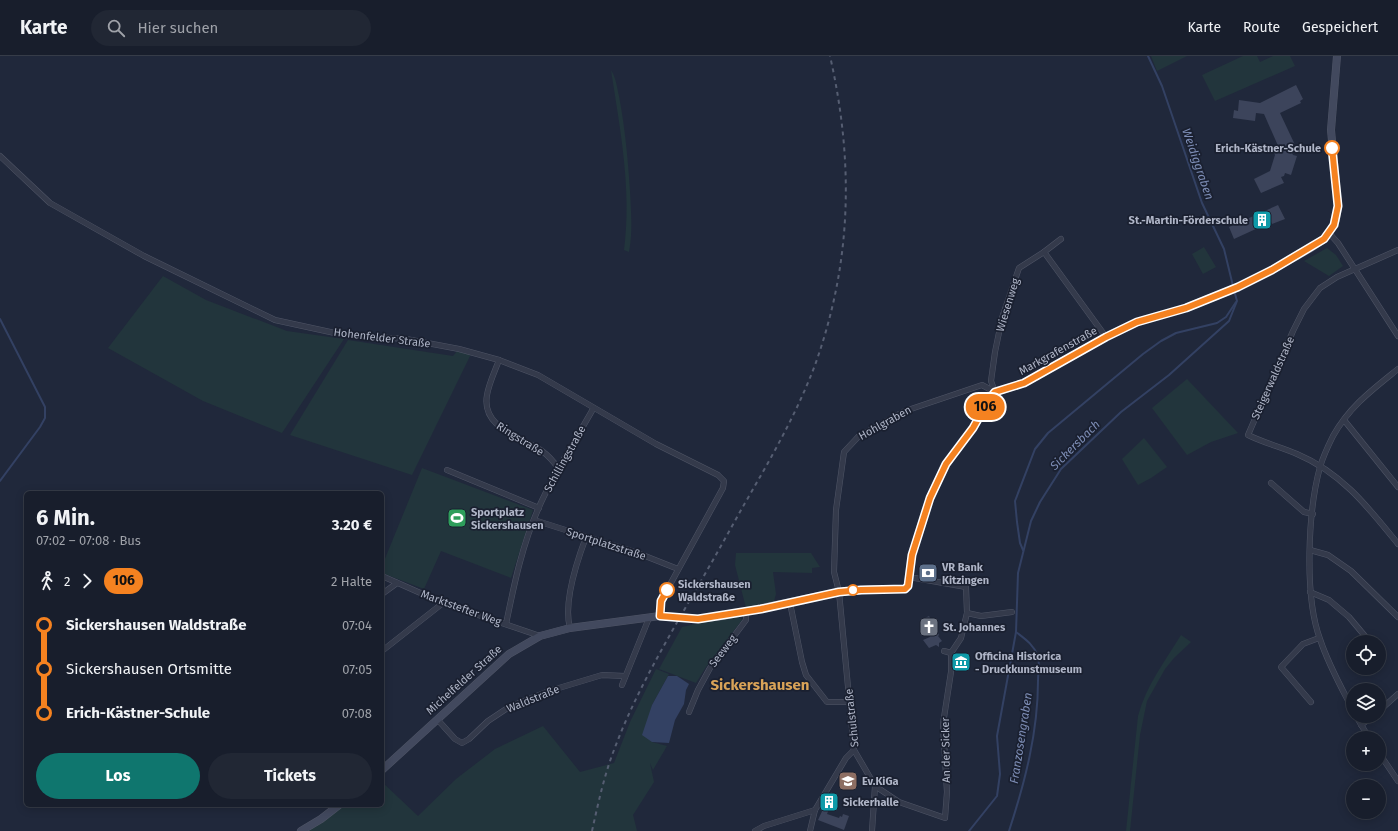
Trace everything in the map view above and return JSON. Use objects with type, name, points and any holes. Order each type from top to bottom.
[{"type":"street","points":[[1337,56],[1331,130],[1338,206],[1336,220],[1329,233],[1338,243],[1398,336]]},
{"type":"street","name":"Hohenfelder Straße","points":[[0,156],[50,202],[144,256],[275,320],[344,335],[406,339],[459,349],[499,360],[538,375],[593,409],[656,444],[718,475],[724,481],[723,488],[661,601],[660,616]]},
{"type":"street","name":"Markgrafenstraße","points":[[995,392],[1024,383],[1106,337],[1137,322],[1186,308],[1230,291],[1311,248],[1324,239],[1329,233]]},
{"type":"street","name":"Wiesenweg","points":[[995,392],[991,381],[995,352],[1002,318],[1019,268],[1044,252],[1060,239]]},
{"type":"street","points":[[1354,269],[1398,250]]},
{"type":"street","points":[[1044,252],[1106,337]]},
{"type":"street","name":"Steigerwaldstraße","points":[[1320,466],[1298,454],[1248,435],[1276,367],[1304,309],[1320,288],[1354,269]]},
{"type":"street","name":"Ringstraße","points":[[499,360],[486,395],[487,409],[493,422],[543,451],[559,469]]},
{"type":"street","points":[[1346,697],[1319,638],[1310,592],[1310,550],[1314,492],[1320,466],[1334,436],[1344,420],[1368,392],[1398,369]]},
{"type":"street","name":"Hohlgraben","points":[[839,592],[834,572],[836,510],[844,452],[858,437],[905,411],[982,385],[995,392]]},
{"type":"street","points":[[944,651],[951,653],[961,638],[967,613],[966,586],[909,577],[912,555],[930,498],[946,464],[973,428],[995,392]]},
{"type":"street","name":"Schillingstraße","points":[[506,624],[512,592],[525,544],[538,508],[593,409]]},
{"type":"street","points":[[1344,420],[1398,487]]},
{"type":"street","points":[[1320,466],[1337,477],[1354,491],[1398,544]]},
{"type":"street","points":[[447,470],[538,508]]},
{"type":"street","points":[[1271,483],[1304,512],[1313,514]]},
{"type":"street","name":"Sportplatzstraße","points":[[534,520],[635,552],[678,569]]},
{"type":"street","points":[[570,628],[567,612],[577,562],[586,537]]},
{"type":"street","points":[[1310,550],[1328,555],[1351,571],[1398,617]]},
{"type":"street","name":"Marktstefter Weg","points":[[384,577],[443,603],[540,636]]},
{"type":"street","name":"Michelfelder Straße","points":[[384,768],[509,654],[540,636],[570,628],[660,616],[698,619],[746,612],[839,592],[867,589],[905,589],[908,586],[909,577]]},
{"type":"street","points":[[384,593],[397,583]]},
{"type":"street","name":"Schulstraße","points":[[839,592],[854,750],[875,786],[899,802],[945,818]]},
{"type":"street","points":[[1310,592],[1329,600],[1349,617],[1364,635]]},
{"type":"street","points":[[384,649],[443,603]]},
{"type":"street","points":[[790,603],[806,675],[827,702],[850,702]]},
{"type":"street","name":"Seeweg","points":[[689,712],[698,690],[710,668],[746,620],[746,612]]},
{"type":"street","points":[[967,613],[981,616],[1012,612]]},
{"type":"street","points":[[622,685],[649,618]]},
{"type":"street","points":[[1311,702],[1281,667],[1303,644],[1319,638]]},
{"type":"street","name":"An der Sicker","points":[[945,818],[947,792],[943,724],[951,672],[951,653]]},
{"type":"street","name":"Waldstraße","points":[[437,719],[455,739],[462,743],[469,739],[488,721],[509,707],[549,691],[602,675],[625,676]]},
{"type":"street","points":[[1386,705],[1398,694]]},
{"type":"street","points":[[1364,723],[1361,725],[1365,731]]},
{"type":"street","points":[[810,831],[814,810],[846,758],[854,750]]},
{"type":"street","points":[[1386,762],[1396,774],[1398,781]]},
{"type":"street","points":[[872,831],[875,786]]},
{"type":"street","points":[[301,831],[321,819],[336,807]]},
{"type":"street","points":[[755,831],[764,826],[814,810]]},
{"type":"shaded area","points":[[1151,56],[1187,56],[1157,71]]},
{"type":"shaded area","points":[[1243,56],[1257,56],[1260,62],[1273,56],[1290,56],[1295,66],[1215,101],[1202,75]]},
{"type":"shaded area","points":[[611,70],[619,96],[627,155],[631,222],[629,252],[624,250],[627,205],[626,182]]},
{"type":"shaded area","points":[[1204,247],[1216,267],[1203,274],[1192,254]]},
{"type":"shaded area","points":[[1327,248],[1336,255],[1343,266],[1329,276],[1304,261]]},
{"type":"shaded area","points":[[163,276],[206,300],[287,331],[344,339],[282,433],[203,401],[108,348]]},
{"type":"shaded area","points":[[348,340],[453,356],[459,349],[472,352],[412,475],[290,435]]},
{"type":"shaded area","points":[[1187,379],[1238,433],[1211,442],[1187,455],[1152,408]]},
{"type":"shaded area","points":[[1144,438],[1167,467],[1138,485],[1122,459]]},
{"type":"shaded area","points":[[422,468],[533,510],[511,578],[441,551],[424,589],[384,574],[384,561]]},
{"type":"shaded area","points":[[736,553],[811,553],[820,567],[812,568],[812,573],[773,572],[776,594],[773,605],[746,608],[735,565]]},
{"type":"shaded area","points":[[738,615],[742,620],[706,667],[696,683],[659,669],[682,627]]},
{"type":"shaded area","points":[[1181,635],[1191,642],[1165,669],[1147,701],[1140,735],[1130,831],[1126,831],[1138,716],[1141,705],[1162,664]]},
{"type":"shaded area","points":[[656,669],[669,674],[652,705],[649,717],[652,742],[667,746],[653,770],[650,763],[654,782],[633,815],[637,831],[301,831],[336,807],[384,807],[384,784],[418,816],[456,779],[495,749],[543,726],[580,772],[614,763],[630,722]]},
{"type":"water","points":[[668,676],[677,676],[689,684],[686,690],[684,704],[675,720],[669,743],[652,742],[642,735],[652,705]]},
{"type":"building","points":[[1296,85],[1303,99],[1300,101],[1301,103],[1280,113],[1296,147],[1290,149],[1293,155],[1297,156],[1291,175],[1285,173],[1284,176],[1281,177],[1284,183],[1261,193],[1254,179],[1270,171],[1275,155],[1273,150],[1279,148],[1264,114],[1256,113],[1255,121],[1233,118],[1234,110],[1238,111],[1239,100],[1260,103]]},
{"type":"building","name":"St.-Martin-Förderschule","points":[[1278,205],[1285,219],[1272,224],[1271,222],[1234,239],[1229,227]]},
{"type":"building","points":[[929,616],[939,635],[938,636],[942,641],[939,643],[939,647],[936,645],[929,648],[923,640],[930,637],[921,620]]},
{"type":"building","name":"Sickerhalle","points":[[831,792],[835,794],[827,814],[839,818],[840,816],[842,817],[843,814],[849,816],[844,830],[818,820]]},
{"type":"waterway","name":"Weidiggraben","points":[[1148,56],[1162,86],[1202,203],[1224,249],[1233,286]]},
{"type":"waterway","name":"Sickersbach","points":[[969,831],[997,796],[1000,774],[997,736],[1016,632],[1018,573],[1031,521],[1040,502],[1061,469],[1121,412],[1169,375],[1229,321],[1237,301],[1234,290]]},
{"type":"waterway","points":[[1023,550],[1020,543],[1015,501],[1035,449],[1048,433],[1143,354],[1161,341],[1176,333],[1217,323],[1226,317],[1236,302]]},
{"type":"waterway","points":[[0,319],[45,407],[45,418],[40,427],[0,481]]},
{"type":"waterway","name":"Franzosengraben","points":[[1009,831],[1030,757],[1036,719],[1039,665],[1038,656],[1034,648],[1016,632]]},
{"type":"railway","points":[[592,831],[607,770],[621,731],[667,640],[783,435],[808,383],[827,326],[836,288],[842,250],[846,173],[838,95],[830,56]]},
{"type":"bus line","name":"106","points":[[667,590],[661,601],[660,616],[698,619],[761,609],[839,592],[874,589],[905,589],[908,586],[912,555],[918,533],[938,480],[946,464],[973,428],[995,392],[1024,383],[1048,371],[1106,337],[1137,322],[1186,308],[1238,287],[1272,270],[1324,239],[1334,225],[1338,206],[1332,148]]},
{"type":"place","name":"Erich-Kästner-Schule","points":[[1332,148]]},
{"type":"place","name":"St.-Martin-Förderschule","points":[[1262,220]]},
{"type":"place","name":"Sportplatz Sickershausen","points":[[457,518]]},
{"type":"place","name":"VR Bank Kitzingen","points":[[928,573]]},
{"type":"place","name":"Sickershausen Waldstraße","points":[[667,590]]},
{"type":"place","name":"St. Johannes","points":[[929,627]]},
{"type":"place","name":"Officina Historica - Druckkunstmuseum","points":[[961,662]]},
{"type":"place","name":"Ev.KiGa","points":[[848,781]]},
{"type":"place","name":"Sickerhalle","points":[[829,802]]},
{"type":"district","name":"Sickershausen","points":[[760,685]]}]
